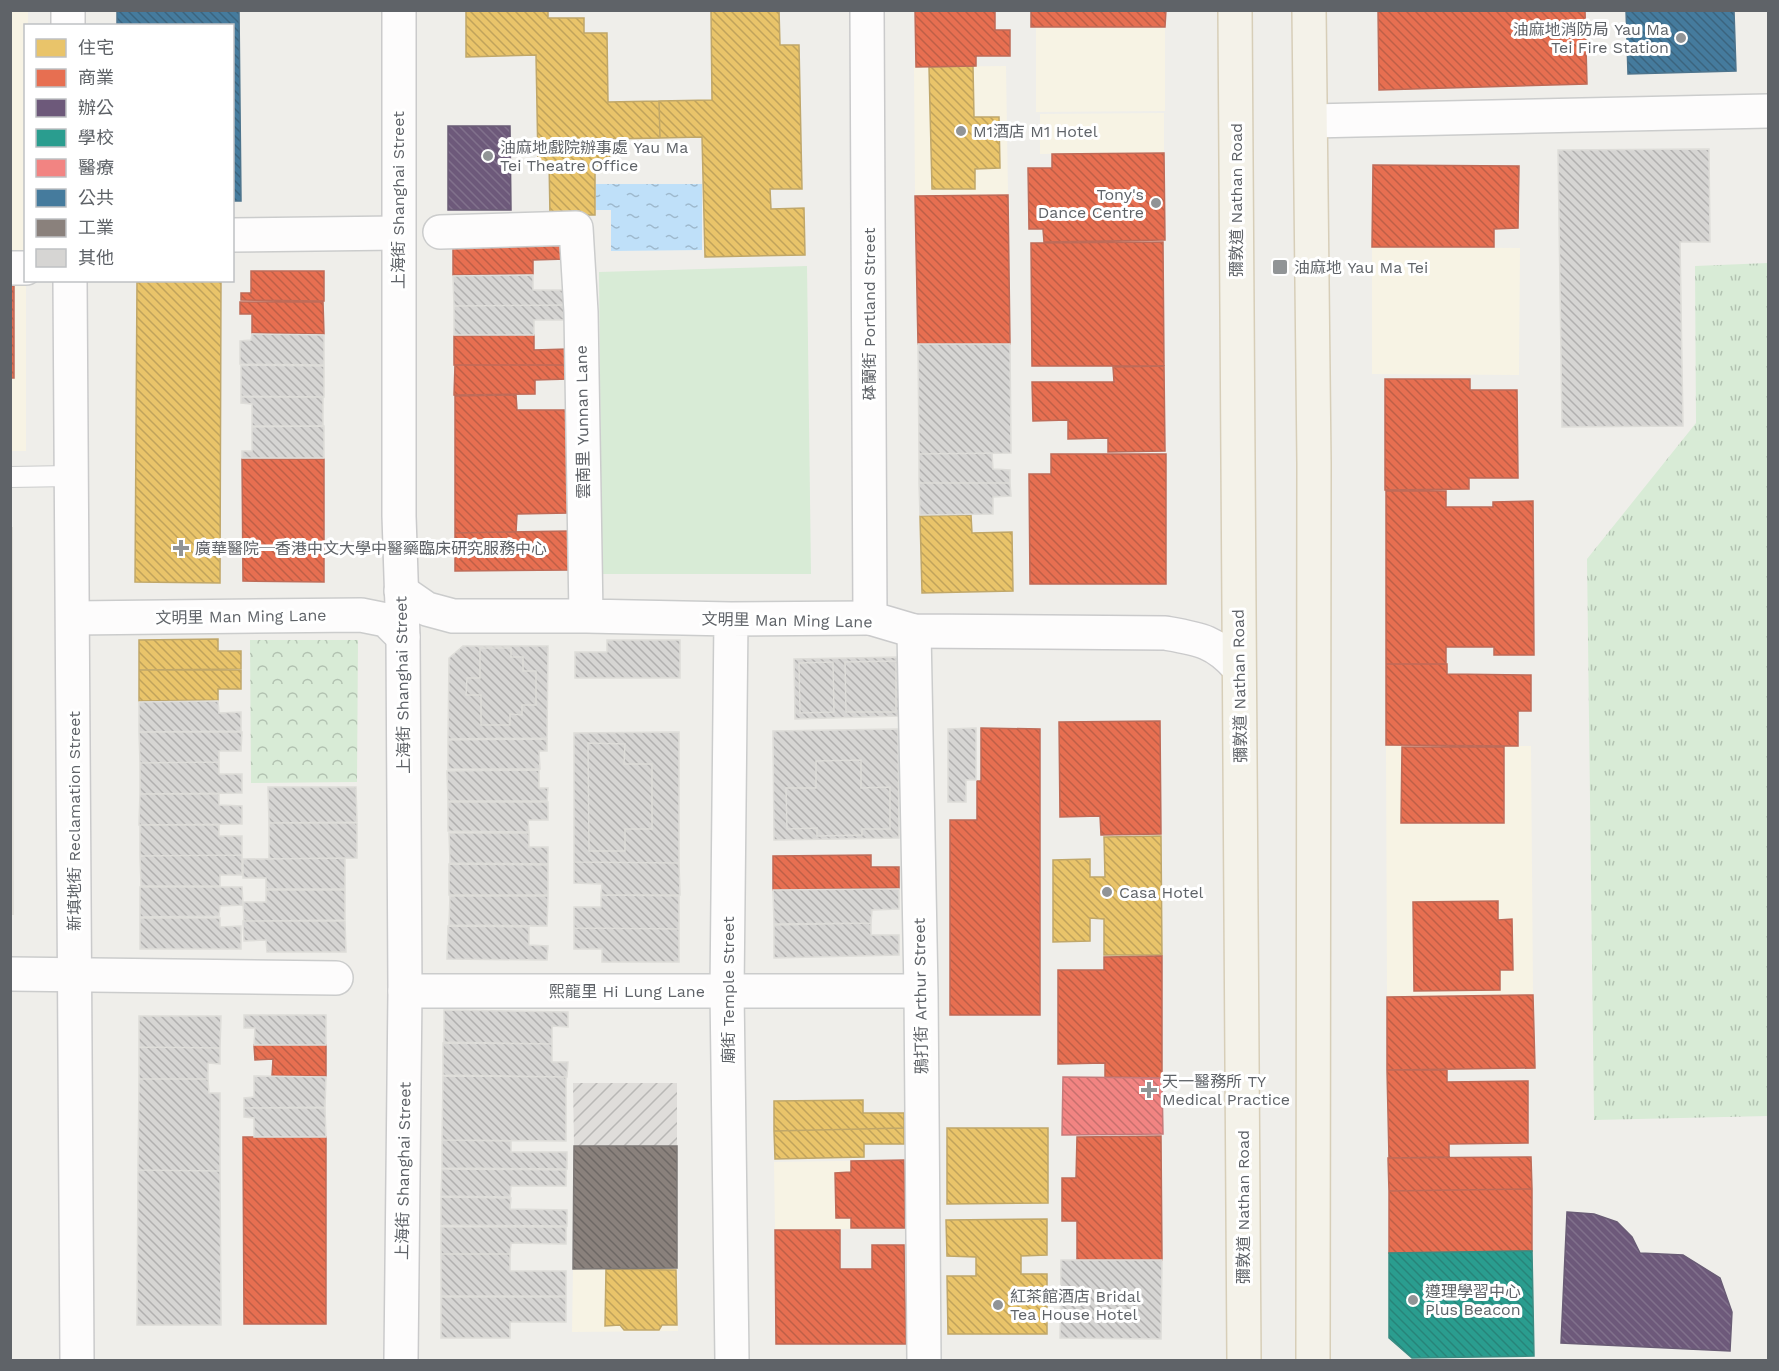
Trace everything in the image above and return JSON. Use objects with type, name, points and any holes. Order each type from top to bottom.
[{"type":"main road","name":"彌敦道 Nathan Road","points":[[1235,10],[1244,1360]]},
{"type":"main road","points":[[1309,10],[1314,510],[1313,1360]]},
{"type":"street","name":"上海街 Shanghai Street","points":[[399,10],[399,516],[403,637],[407,1357]]},
{"type":"street","name":"砵蘭街 Portland Street","points":[[867,10],[870,618]]},
{"type":"street","points":[[1311,121],[1768,111]]},
{"type":"street","name":"雲南里 Yunnan Lane","points":[[440,232],[576,228],[581,312],[586,616]]},
{"type":"street","points":[[234,236],[398,233]]},
{"type":"street","name":"新填地街 Reclamation Street","points":[[70,282],[77,1360]]},
{"type":"street","name":"文明里 Man Ming Lane","points":[[401,591],[427,609],[453,616],[870,618],[914,631],[1165,633],[1193,637],[1213,645],[1226,653],[1238,668]]},
{"type":"street","name":"文明里 Man Ming Lane","points":[[73,618],[362,615],[386,620],[403,637]]},
{"type":"street","name":"廟街 Temple Street","points":[[730,619],[727,991],[732,1360]]},
{"type":"street","name":"鴉打街 Arthur Street","points":[[914,631],[921,991],[924,1360]]},
{"type":"street","points":[[10,974],[336,978]]},
{"type":"street","name":"熙龍里 Hi Lung Lane","points":[[405,991],[921,991]]},
{"type":"lane","points":[[10,477],[71,476]]},
{"type":"shaded area","points":[[10,11],[28,11],[28,24],[24,24],[26,451],[10,451]]},
{"type":"shaded area","points":[[1036,27],[1165,27],[1165,111],[1036,112]]},
{"type":"shaded area","name":"M1酒店 M1 Hotel","points":[[1006,66],[1008,195],[915,196],[914,67]]},
{"type":"shaded area","points":[[1164,113],[1164,153],[1040,154],[1040,114]]},
{"type":"shaded area","points":[[1372,247],[1520,248],[1519,375],[1372,374]]},
{"type":"shaded area","points":[[11,527],[13,527],[14,915],[11,915]]},
{"type":"shaded area","points":[[1386,745],[1531,746],[1533,995],[1387,997]]},
{"type":"shaded area","points":[[573,1083],[677,1083],[677,1146],[574,1146]]},
{"type":"shaded area","points":[[904,1160],[905,1228],[775,1230],[774,1162]]},
{"type":"shaded area","points":[[677,1268],[678,1331],[572,1332],[573,1269]]},
{"type":"green space","points":[[1768,263],[1768,1116],[1594,1120],[1587,559],[1696,423],[1695,266]]},
{"type":"green space","points":[[807,266],[811,574],[602,574],[599,272]]},
{"type":"green space","points":[[250,640],[358,640],[357,782],[251,783]]},
{"type":"water","points":[[596,184],[702,184],[702,250],[611,251],[611,210],[596,210]]},
{"type":"building: 住宅","points":[[466,10],[548,10],[548,18],[584,18],[584,33],[607,33],[608,102],[659,101],[660,138],[609,139],[610,168],[595,169],[595,215],[550,215],[549,161],[538,161],[536,55],[466,57]]},
{"type":"building: 住宅","points":[[711,10],[779,10],[780,45],[799,45],[802,189],[770,189],[771,209],[804,208],[805,255],[705,257],[702,137],[660,138],[659,101],[712,100]]},
{"type":"building: 住宅","points":[[973,66],[974,117],[999,117],[1000,168],[975,169],[975,189],[932,189],[929,67]]},
{"type":"building: 住宅","points":[[137,282],[221,282],[220,583],[135,582]]},
{"type":"building: 住宅","points":[[971,515],[972,533],[1012,532],[1013,591],[922,593],[920,516]]},
{"type":"building: 住宅","points":[[218,639],[218,651],[241,651],[241,669],[139,670],[139,640]]},
{"type":"building: 住宅","points":[[139,670],[241,670],[241,689],[218,689],[218,700],[139,701]]},
{"type":"building: 住宅","name":"Casa Hotel","points":[[1161,836],[1162,955],[1104,955],[1104,919],[1090,918],[1090,941],[1053,942],[1053,860],[1090,859],[1090,877],[1105,877],[1104,837]]},
{"type":"building: 住宅","points":[[863,1100],[863,1113],[904,1113],[904,1128],[774,1131],[774,1101]]},
{"type":"building: 住宅","points":[[904,1128],[904,1144],[864,1144],[864,1157],[775,1159],[774,1131]]},
{"type":"building: 住宅","points":[[947,1128],[1048,1128],[1048,1203],[947,1204]]},
{"type":"building: 住宅","name":"紅茶館酒店 Bridal Tea House Hotel","points":[[1047,1219],[1047,1255],[1021,1256],[1021,1274],[1047,1274],[1047,1334],[948,1334],[947,1276],[976,1276],[976,1257],[947,1256],[946,1220]]},
{"type":"building: 住宅","points":[[606,1269],[676,1270],[677,1325],[662,1325],[659,1330],[624,1330],[620,1325],[605,1326]]},
{"type":"building: 商業","points":[[915,10],[995,10],[995,30],[1010,30],[1010,56],[976,56],[976,66],[916,67]]},
{"type":"building: 商業","points":[[1031,10],[1166,10],[1165,27],[1031,27]]},
{"type":"building: 商業","points":[[1378,10],[1585,10],[1587,84],[1379,90]]},
{"type":"building: 商業","points":[[1164,153],[1165,240],[1044,242],[1043,229],[1029,229],[1028,168],[1052,168],[1052,154]]},
{"type":"building: 商業","points":[[1373,165],[1519,166],[1518,228],[1494,229],[1494,247],[1372,247]]},
{"type":"building: 商業","points":[[1008,195],[1010,344],[918,344],[915,196]]},
{"type":"building: 商業","points":[[1163,242],[1164,366],[1032,366],[1031,243]]},
{"type":"building: 商業","points":[[566,245],[566,259],[533,260],[533,274],[453,275],[453,246]]},
{"type":"building: 商業","points":[[251,271],[324,271],[324,301],[241,300],[241,293],[251,293]]},
{"type":"building: 商業","points":[[10,286],[14,286],[14,378],[10,378]]},
{"type":"building: 商業","points":[[240,302],[323,302],[324,334],[252,333],[252,314],[240,314]]},
{"type":"building: 商業","points":[[534,335],[534,350],[567,349],[567,365],[454,365],[454,336]]},
{"type":"building: 商業","points":[[455,365],[567,365],[568,379],[535,380],[535,394],[454,395]]},
{"type":"building: 商業","points":[[1164,366],[1165,451],[1108,452],[1108,438],[1068,439],[1068,420],[1033,421],[1032,382],[1114,382],[1113,367]]},
{"type":"building: 商業","points":[[1385,379],[1470,379],[1470,390],[1517,390],[1518,478],[1469,478],[1469,489],[1385,490]]},
{"type":"building: 商業","points":[[516,395],[517,410],[569,410],[569,513],[517,514],[516,532],[455,533],[455,396]]},
{"type":"building: 商業","points":[[1051,454],[1166,454],[1166,584],[1030,584],[1029,474],[1051,474]]},
{"type":"building: 商業","points":[[242,459],[324,459],[324,582],[243,581]]},
{"type":"building: 商業","points":[[1386,491],[1446,491],[1446,507],[1493,507],[1493,502],[1533,501],[1534,655],[1494,655],[1494,647],[1446,647],[1446,664],[1386,664]]},
{"type":"building: 商業","points":[[570,531],[570,570],[455,571],[455,533]]},
{"type":"building: 商業","points":[[1386,664],[1447,664],[1447,674],[1531,675],[1531,711],[1518,711],[1518,746],[1386,745]]},
{"type":"building: 商業","points":[[1160,721],[1161,834],[1101,835],[1100,816],[1060,817],[1059,722]]},
{"type":"building: 商業","points":[[981,728],[1040,729],[1040,1015],[950,1015],[950,820],[977,820],[977,781],[981,781]]},
{"type":"building: 商業","points":[[1402,747],[1504,747],[1504,823],[1401,823]]},
{"type":"building: 商業","points":[[871,855],[871,867],[899,867],[899,888],[773,890],[773,856]]},
{"type":"building: 商業","points":[[1498,901],[1498,920],[1512,919],[1513,970],[1500,970],[1500,990],[1414,991],[1413,902]]},
{"type":"building: 商業","points":[[1162,956],[1162,1078],[1105,1077],[1105,1063],[1058,1064],[1058,970],[1104,970],[1104,957]]},
{"type":"building: 商業","points":[[1533,995],[1535,1068],[1387,1070],[1387,997]]},
{"type":"building: 商業","points":[[254,1045],[326,1045],[326,1076],[272,1076],[273,1059],[255,1060]]},
{"type":"building: 商業","points":[[1387,1070],[1447,1070],[1447,1082],[1528,1081],[1528,1143],[1449,1144],[1449,1157],[1389,1158]]},
{"type":"building: 商業","points":[[1161,1136],[1162,1260],[1077,1260],[1077,1221],[1062,1221],[1062,1178],[1076,1178],[1077,1137]]},
{"type":"building: 商業","points":[[243,1137],[326,1137],[326,1324],[244,1324]]},
{"type":"building: 商業","points":[[1531,1157],[1532,1189],[1389,1191],[1388,1158]]},
{"type":"building: 商業","points":[[904,1160],[905,1228],[851,1228],[851,1218],[836,1218],[835,1173],[851,1172],[851,1161]]},
{"type":"building: 商業","points":[[1532,1189],[1532,1251],[1389,1253],[1389,1191]]},
{"type":"building: 商業","points":[[775,1230],[840,1230],[840,1269],[872,1269],[872,1245],[904,1245],[906,1344],[776,1344]]},
{"type":"building: 辦公","points":[[448,126],[510,126],[511,210],[448,210]]},
{"type":"building: 辦公","points":[[1567,1212],[1594,1214],[1617,1222],[1632,1237],[1640,1253],[1683,1255],[1720,1278],[1732,1312],[1730,1351],[1561,1343]]},
{"type":"building: 學校","points":[[1532,1251],[1534,1356],[1412,1358],[1389,1338],[1389,1253]]},
{"type":"building: 醫療","points":[[1063,1077],[1162,1078],[1163,1134],[1062,1135]]},
{"type":"building: 公共","points":[[117,10],[239,10],[241,201],[234,201],[234,24],[117,24]]},
{"type":"building: 公共","name":"油麻地消防局 Yau Ma Tei Fire Station","points":[[1626,10],[1734,11],[1736,71],[1628,74]]},
{"type":"building: 工業","points":[[574,1146],[677,1146],[677,1268],[573,1269]]},
{"type":"building: 其他","points":[[1709,149],[1710,242],[1680,242],[1683,426],[1562,427],[1558,150]]},
{"type":"building: 其他","points":[[533,275],[533,290],[566,290],[567,305],[454,306],[453,276]]},
{"type":"building: 其他","points":[[567,305],[567,320],[534,320],[534,335],[454,335],[454,306]]},
{"type":"building: 其他","points":[[252,334],[324,335],[324,365],[240,364],[240,341],[251,340]]},
{"type":"building: 其他","points":[[918,344],[1010,344],[1011,453],[919,454]]},
{"type":"building: 其他","points":[[241,365],[324,366],[324,397],[241,396]]},
{"type":"building: 其他","points":[[241,397],[323,397],[323,426],[252,426],[252,404],[241,403]]},
{"type":"building: 其他","points":[[324,426],[324,458],[242,458],[242,451],[252,451],[252,427]]},
{"type":"building: 其他","points":[[992,453],[993,469],[1010,470],[1010,483],[919,483],[919,454]]},
{"type":"building: 其他","points":[[919,483],[1010,483],[1011,496],[993,497],[993,514],[920,515]]},
{"type":"building: 其他","points":[[607,640],[680,640],[680,678],[575,678],[575,652],[607,652]]},
{"type":"building: 其他","points":[[463,646],[548,646],[547,738],[448,739],[449,658]]},
{"type":"building: 其他","points":[[480,648],[511,648],[511,657],[523,657],[523,671],[536,671],[536,705],[522,705],[522,715],[510,714],[510,725],[481,725],[481,695],[466,695],[467,678],[480,678]]},
{"type":"building: 其他","points":[[900,657],[900,716],[795,719],[794,659]]},
{"type":"building: 其他","points":[[896,661],[896,712],[846,712],[845,662]]},
{"type":"building: 其他","points":[[833,662],[834,712],[800,713],[799,663]]},
{"type":"building: 其他","points":[[218,701],[219,713],[241,712],[241,731],[139,732],[139,702]]},
{"type":"building: 其他","points":[[976,728],[976,780],[966,780],[966,802],[948,802],[948,729]]},
{"type":"building: 其他","points":[[898,729],[899,838],[774,840],[773,731]]},
{"type":"building: 其他","points":[[139,732],[242,732],[241,751],[219,751],[219,762],[140,763]]},
{"type":"building: 其他","points":[[679,732],[679,863],[574,862],[574,733]]},
{"type":"building: 其他","points":[[547,739],[547,751],[539,751],[540,769],[448,769],[448,740]]},
{"type":"building: 其他","points":[[588,743],[625,744],[624,764],[652,764],[652,829],[625,829],[625,851],[589,851]]},
{"type":"building: 其他","points":[[861,760],[861,788],[890,787],[890,829],[862,829],[862,835],[817,836],[817,828],[787,829],[786,788],[816,788],[816,761]]},
{"type":"building: 其他","points":[[219,762],[219,774],[242,774],[242,793],[140,794],[140,763]]},
{"type":"building: 其他","points":[[539,770],[539,788],[548,788],[547,801],[448,801],[447,771]]},
{"type":"building: 其他","points":[[268,787],[356,787],[357,822],[269,823]]},
{"type":"building: 其他","points":[[140,794],[219,794],[219,805],[242,806],[242,824],[139,825]]},
{"type":"building: 其他","points":[[448,802],[548,802],[548,820],[528,820],[529,832],[448,831]]},
{"type":"building: 其他","points":[[269,823],[357,823],[357,858],[269,859]]},
{"type":"building: 其他","points":[[140,825],[219,825],[219,836],[242,836],[242,855],[140,856]]},
{"type":"building: 其他","points":[[449,833],[529,833],[529,847],[548,847],[548,864],[450,863]]},
{"type":"building: 其他","points":[[242,855],[242,875],[220,875],[220,886],[141,886],[140,856]]},
{"type":"building: 其他","points":[[345,858],[345,889],[266,889],[266,878],[243,878],[243,859]]},
{"type":"building: 其他","points":[[574,862],[679,863],[680,895],[601,895],[602,884],[574,883]]},
{"type":"building: 其他","points":[[449,864],[548,865],[548,895],[449,895]]},
{"type":"building: 其他","points":[[140,887],[242,887],[243,905],[220,906],[219,916],[140,917]]},
{"type":"building: 其他","points":[[899,889],[899,909],[872,910],[871,923],[774,924],[773,890]]},
{"type":"building: 其他","points":[[266,890],[345,890],[345,920],[244,921],[243,902],[266,902]]},
{"type":"building: 其他","points":[[601,895],[679,896],[679,929],[574,928],[574,907],[601,907]]},
{"type":"building: 其他","points":[[450,896],[548,896],[547,926],[449,925]]},
{"type":"building: 其他","points":[[140,918],[220,918],[220,927],[241,926],[241,949],[140,949]]},
{"type":"building: 其他","points":[[243,921],[345,921],[346,952],[267,952],[266,940],[244,941]]},
{"type":"building: 其他","points":[[871,923],[871,935],[899,935],[899,955],[774,958],[774,925]]},
{"type":"building: 其他","points":[[448,926],[529,927],[529,945],[548,946],[547,960],[447,959]]},
{"type":"building: 其他","points":[[574,928],[679,929],[679,962],[602,962],[602,949],[574,949]]},
{"type":"building: 其他","points":[[444,1010],[568,1012],[568,1027],[552,1026],[552,1044],[444,1042]]},
{"type":"building: 其他","points":[[244,1015],[326,1015],[326,1045],[254,1045],[255,1028],[244,1028]]},
{"type":"building: 其他","points":[[139,1016],[221,1016],[220,1048],[139,1047]]},
{"type":"building: 其他","points":[[443,1043],[552,1044],[552,1062],[568,1062],[567,1077],[443,1075]]},
{"type":"building: 其他","points":[[139,1047],[220,1048],[220,1064],[208,1063],[208,1079],[139,1079]]},
{"type":"building: 其他","points":[[254,1076],[326,1077],[325,1107],[244,1108],[244,1098],[254,1097]]},
{"type":"building: 其他","points":[[443,1076],[566,1077],[566,1141],[442,1140]]},
{"type":"building: 其他","points":[[139,1079],[208,1079],[209,1093],[220,1093],[220,1171],[138,1170]]},
{"type":"building: 其他","points":[[244,1108],[325,1108],[326,1137],[254,1137],[254,1118],[244,1117]]},
{"type":"building: 其他","points":[[442,1140],[511,1141],[511,1152],[567,1152],[567,1169],[442,1168]]},
{"type":"building: 其他","points":[[442,1169],[566,1170],[566,1186],[511,1186],[510,1197],[441,1196]]},
{"type":"building: 其他","points":[[138,1170],[220,1171],[221,1325],[137,1325]]},
{"type":"building: 其他","points":[[441,1197],[511,1198],[510,1209],[567,1210],[567,1226],[441,1225]]},
{"type":"building: 其他","points":[[441,1227],[566,1227],[566,1244],[511,1243],[510,1254],[441,1254]]},
{"type":"building: 其他","points":[[441,1254],[510,1254],[510,1271],[566,1271],[566,1296],[441,1296]]},
{"type":"building: 其他","points":[[1061,1260],[1162,1260],[1161,1339],[1060,1338]]},
{"type":"building: 其他","points":[[441,1297],[566,1297],[566,1322],[510,1322],[510,1338],[441,1338]]},
{"type":"place","name":"油麻地消防局 Yau Ma Tei Fire Station","points":[[1681,38]]},
{"type":"place","name":"M1酒店 M1 Hotel","points":[[961,131]]},
{"type":"place","name":"油麻地戲院辦事處 Yau Ma Tei Theatre Office","points":[[488,156]]},
{"type":"place","name":"Tony's Dance Centre","points":[[1156,203]]},
{"type":"place","name":"油麻地 Yau Ma Tei","points":[[1280,267]]},
{"type":"place","name":"廣華醫院─香港中文大學中醫藥臨床研究服務中心","points":[[181,548]]},
{"type":"place","name":"Casa Hotel","points":[[1107,892]]},
{"type":"place","name":"天一醫務所 TY Medical Practice","points":[[1149,1090]]},
{"type":"place","name":"遵理學習中心 Plus Beacon","points":[[1413,1300]]},
{"type":"place","name":"紅茶館酒店 Bridal Tea House Hotel","points":[[998,1305]]}]
